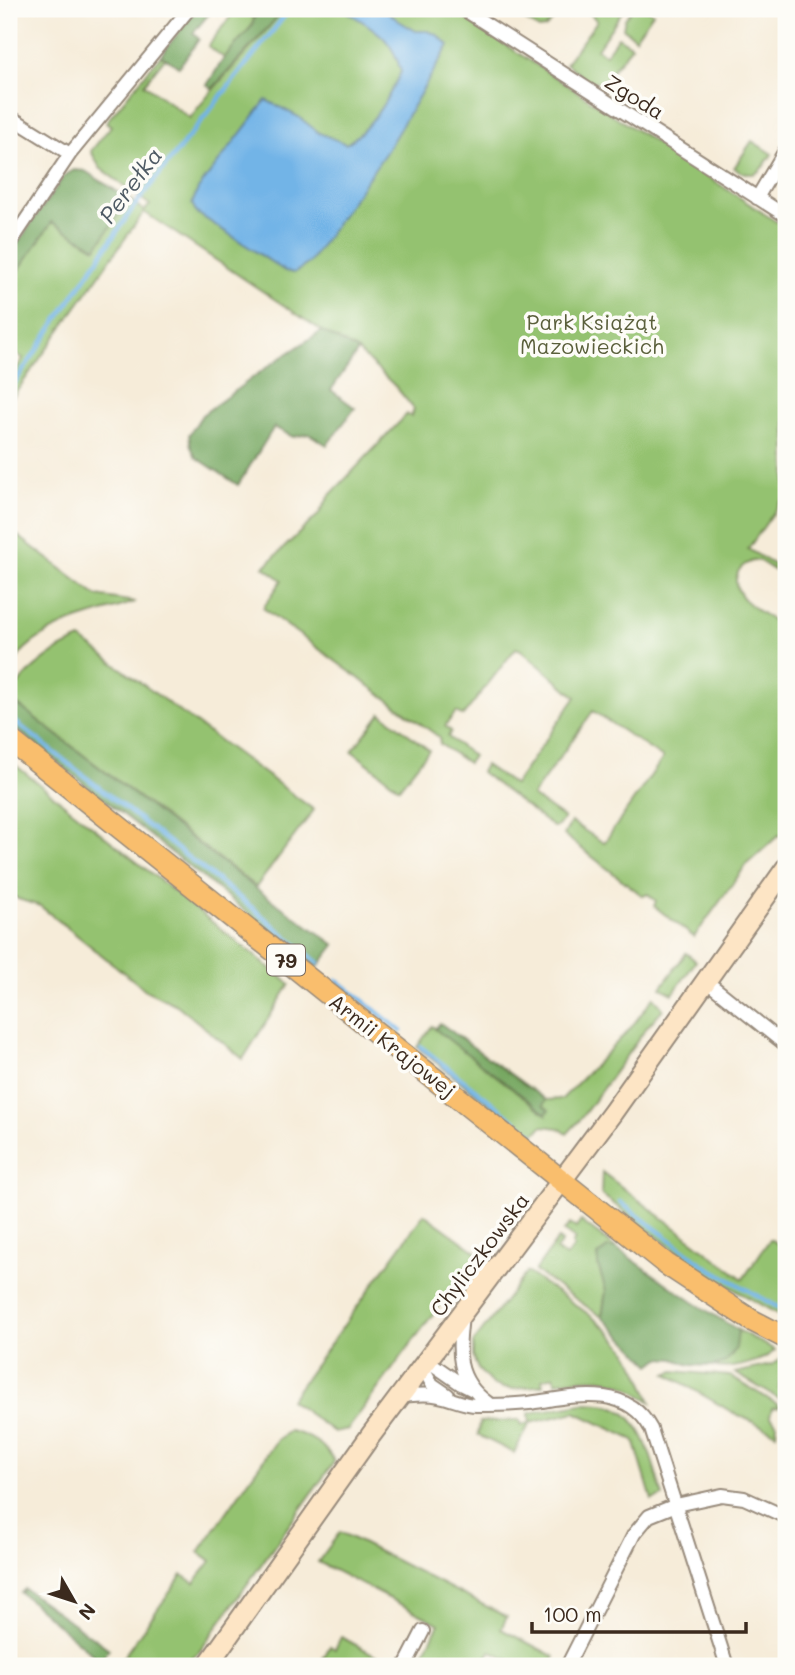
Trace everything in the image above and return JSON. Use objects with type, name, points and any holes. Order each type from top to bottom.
[{"type":"main road","name":"Armii Krajowej","points":[[9,739],[666,1264],[751,1320],[786,1338]]},
{"type":"street","points":[[9,245],[70,155],[189,9]]},
{"type":"street","name":"Zgoda","points":[[463,9],[786,216]]},
{"type":"street","points":[[9,116],[70,155]]},
{"type":"street","points":[[757,198],[786,149]]},
{"type":"street","name":"Chyliczkowska","points":[[207,1666],[352,1461],[563,1180],[786,868]]},
{"type":"street","points":[[706,981],[786,1045]]},
{"type":"street","points":[[462,1315],[458,1353],[461,1368],[474,1390],[488,1403]]},
{"type":"street","points":[[425,1364],[474,1390]]},
{"type":"street","points":[[425,1364],[432,1384],[454,1399]]},
{"type":"street","points":[[402,1396],[421,1394],[472,1405],[509,1405],[593,1394],[614,1398],[645,1417],[727,1666]]},
{"type":"street","points":[[567,1666],[639,1525],[649,1516],[676,1505],[710,1497],[734,1496],[786,1517]]},
{"type":"street","points":[[405,1666],[423,1632]]},
{"type":"green space","points":[[197,9],[213,9],[193,33],[199,39],[179,67],[161,55]]},
{"type":"green space","points":[[235,9],[244,9],[254,18],[252,26],[224,58],[208,46]]},
{"type":"green space","points":[[262,9],[279,9],[282,12],[212,89],[207,85]]},
{"type":"green space","name":"Park Książąt Mazowieckich","points":[[279,9],[451,9],[786,228],[786,495],[748,549],[786,572],[786,578],[758,560],[740,569],[736,584],[745,600],[786,628],[786,835],[784,838],[779,835],[747,864],[694,937],[654,906],[656,901],[648,894],[643,896],[564,835],[571,822],[604,843],[663,758],[593,711],[532,796],[564,818],[558,826],[553,827],[481,772],[485,765],[514,785],[576,697],[521,650],[516,648],[463,716],[456,712],[445,726],[451,731],[448,737],[473,756],[468,763],[440,744],[439,737],[263,608],[282,580],[264,567],[318,515],[330,495],[407,414],[411,417],[414,409],[396,387],[358,351],[322,331],[144,212],[9,402],[9,381],[23,358],[9,350],[9,284],[52,222],[95,248],[129,199],[144,211],[150,205],[100,168],[91,151],[111,126],[106,122],[161,55],[165,58],[144,84],[190,118],[270,26],[281,12]]},
{"type":"green space","points":[[507,9],[565,9],[545,28],[539,29]]},
{"type":"green space","points":[[586,9],[624,9],[597,49],[605,55],[618,37],[632,46],[602,83],[586,80],[566,63],[597,21]]},
{"type":"green space","points":[[632,9],[647,9],[653,13],[635,38],[623,28]]},
{"type":"green space","points":[[752,141],[772,154],[761,170],[748,174],[734,168]]},
{"type":"green space","points":[[74,170],[85,171],[129,199],[96,248],[52,222],[9,284],[9,256],[64,176]]},
{"type":"green space","points":[[322,331],[358,351],[331,390],[355,408],[327,445],[309,434],[293,437],[274,427],[238,485],[196,457],[189,435],[202,415]]},
{"type":"green space","points":[[9,529],[97,596],[135,602],[63,625],[37,639],[25,649],[9,671]]},
{"type":"green space","points":[[81,639],[314,810],[256,887],[9,698],[22,680],[40,663]]},
{"type":"green space","points":[[9,698],[262,893],[335,945],[317,968],[9,724]]},
{"type":"green space","points":[[381,713],[429,750],[399,788],[352,751]]},
{"type":"green space","points":[[9,760],[290,984],[243,1059],[177,1005],[147,991],[40,906],[18,899],[9,892]]},
{"type":"green space","points":[[686,953],[696,961],[673,994],[661,988]]},
{"type":"green space","points":[[654,997],[663,1009],[567,1134],[559,1128],[542,1126],[531,1138],[417,1047],[432,1026],[546,1114],[543,1105],[546,1100],[562,1099],[629,1030]]},
{"type":"green space","points":[[440,1023],[546,1100],[543,1105],[549,1110],[546,1114],[435,1029]]},
{"type":"green space","points":[[602,1172],[743,1279],[770,1239],[786,1249],[786,1319],[702,1271],[601,1194]]},
{"type":"green space","points":[[424,1214],[478,1253],[348,1429],[334,1432],[290,1400]]},
{"type":"green space","points":[[581,1221],[616,1248],[607,1248],[598,1265],[606,1291],[602,1317],[535,1271],[558,1239],[562,1242],[556,1250],[566,1257],[574,1247],[572,1244],[575,1239],[564,1231],[570,1224],[576,1228]]},
{"type":"green space","points":[[607,1248],[616,1248],[738,1330],[736,1348],[726,1362],[713,1366],[690,1365],[674,1359],[660,1358],[651,1365],[602,1317],[606,1291],[598,1256]]},
{"type":"green space","points":[[527,1272],[611,1333],[630,1357],[651,1402],[616,1382],[595,1378],[556,1382],[554,1376],[542,1379],[543,1385],[513,1389],[492,1384],[478,1369],[473,1358],[473,1343]]},
{"type":"green space","points":[[738,1330],[775,1350],[746,1364],[713,1366],[733,1354]]},
{"type":"green space","points":[[786,1356],[786,1371],[783,1369],[779,1388],[786,1393],[786,1403],[735,1373],[771,1365]]},
{"type":"green space","points":[[674,1371],[730,1376],[782,1407],[772,1408],[770,1416],[777,1424],[776,1433],[732,1412],[667,1374]]},
{"type":"green space","points":[[587,1403],[604,1404],[625,1413],[634,1422],[647,1446],[663,1496],[652,1500],[634,1440],[575,1412],[530,1423],[529,1413]]},
{"type":"green space","points":[[519,1420],[521,1425],[530,1423],[514,1453],[478,1435],[480,1422]]},
{"type":"green space","points":[[289,1431],[316,1441],[327,1450],[334,1462],[199,1652],[181,1666],[133,1666],[122,1659],[182,1575],[194,1583],[211,1561],[199,1552],[277,1440]]},
{"type":"green space","points":[[340,1532],[507,1617],[501,1629],[555,1657],[550,1666],[522,1666],[490,1651],[482,1666],[434,1666],[421,1659],[439,1624],[318,1562]]},
{"type":"green space","points":[[25,1589],[109,1649],[100,1661],[21,1593]]},
{"type":"green space","points":[[341,1637],[394,1665],[319,1666],[330,1646],[335,1649]]},
{"type":"water","points":[[343,9],[384,9],[416,31],[436,34],[449,45],[386,152],[309,263],[294,273],[285,271],[197,213],[192,204],[198,189],[266,100],[299,117],[319,133],[346,144],[371,122],[401,72],[392,49],[380,34]]},
{"type":"waterway","name":"Perełka","points":[[9,391],[135,205],[290,9]]},
{"type":"waterway","points":[[9,717],[255,910],[318,963]]},
{"type":"waterway","points":[[337,980],[401,1031]]},
{"type":"waterway","points":[[421,1047],[532,1134]]},
{"type":"waterway","points":[[620,1202],[704,1265],[786,1312]]}]
